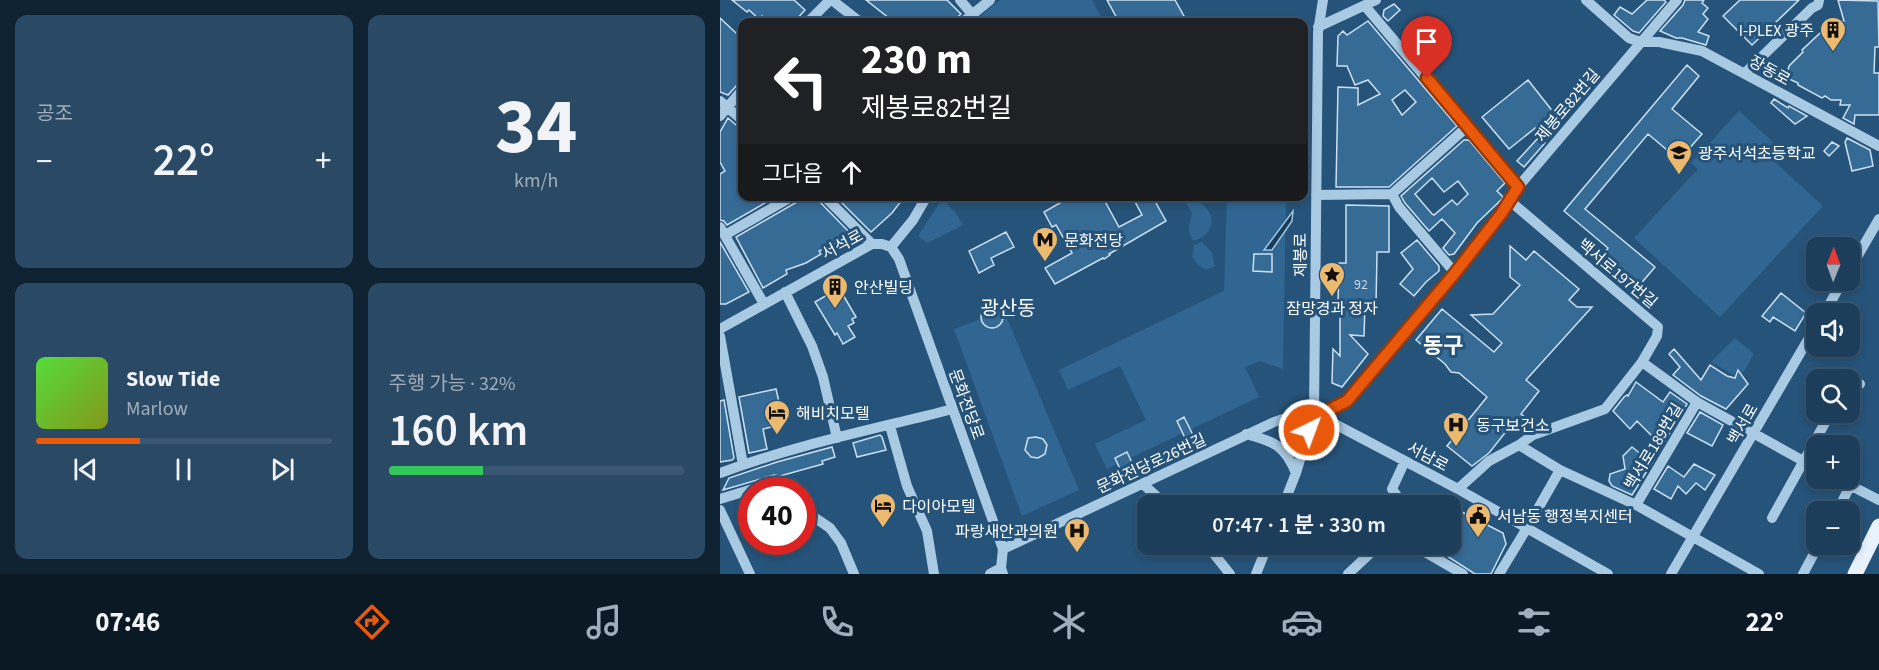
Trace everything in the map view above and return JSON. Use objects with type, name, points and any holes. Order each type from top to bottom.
[{"type":"main road","points":[[1855,574],[1879,526]]},
{"type":"street","points":[[812,18],[831,0],[855,18]]},
{"type":"street","points":[[960,0],[972,14]]},
{"type":"street","points":[[968,18],[990,0]]},
{"type":"street","name":"제봉로","points":[[1287,495],[1314,413],[1318,27],[1323,0]]},
{"type":"street","points":[[1318,27],[1376,0]]},
{"type":"street","name":"장동로","points":[[1586,0],[1629,38],[1640,42],[1659,42],[1702,51],[1879,146]]},
{"type":"street","points":[[1640,42],[1677,0]]},
{"type":"street","points":[[1745,73],[1812,8],[1818,5],[1819,0]]},
{"type":"street","points":[[1365,6],[1518,187]]},
{"type":"street","name":"제봉로82번길","points":[[1314,413],[1329,410],[1347,401],[1455,273],[1510,201],[1518,187],[1640,42]]},
{"type":"street","points":[[720,116],[724,104],[738,93]]},
{"type":"street","points":[[724,104],[738,116]]},
{"type":"street","points":[[1316,195],[1392,194],[1468,126]]},
{"type":"street","points":[[1392,194],[1399,207],[1455,273]]},
{"type":"street","points":[[764,304],[722,231],[783,201]]},
{"type":"street","points":[[829,201],[872,244]]},
{"type":"street","points":[[891,247],[913,220],[924,201]]},
{"type":"street","name":"백서로197번길","points":[[1510,201],[1658,327],[1657,336],[1642,362]]},
{"type":"street","points":[[1860,256],[1875,235],[1879,219]]},
{"type":"street","name":"서석로","points":[[720,329],[872,244],[891,247]]},
{"type":"street","name":"문화전당로","points":[[891,247],[899,259],[1003,549],[1002,571]]},
{"type":"street","points":[[785,292],[796,311],[818,362],[837,438]]},
{"type":"street","points":[[720,336],[743,465]]},
{"type":"street","name":"백서로","points":[[1671,574],[1806,343]]},
{"type":"street","points":[[1458,489],[1489,461],[1533,435],[1605,409],[1642,362],[1697,402],[1804,462]]},
{"type":"street","name":"백서로189번길","points":[[1636,505],[1697,402]]},
{"type":"street","points":[[720,473],[837,438],[953,410]]},
{"type":"street","name":"문화전당로26번길","points":[[1003,549],[1246,434],[1288,416],[1314,413]]},
{"type":"street","name":"서남로","points":[[1314,413],[1458,489],[1608,574]]},
{"type":"street","points":[[1772,518],[1824,423]]},
{"type":"street","points":[[890,426],[914,503],[927,531],[934,574]]},
{"type":"street","points":[[1246,434],[1277,444],[1290,459],[1296,473]]},
{"type":"street","name":"백서로189번길","points":[[1519,445],[1560,470],[1636,505],[1692,537]]},
{"type":"street","points":[[1396,495],[1392,489],[1405,461]]},
{"type":"street","points":[[1499,574],[1560,470]]},
{"type":"street","points":[[1143,484],[1155,495]]},
{"type":"street","points":[[1856,489],[1879,500]]},
{"type":"street","points":[[720,499],[738,494]]},
{"type":"street","points":[[720,510],[750,574]]},
{"type":"street","points":[[816,518],[830,528],[841,543],[854,574]]},
{"type":"street","points":[[1692,537],[1759,574]]},
{"type":"street","points":[[1215,555],[1230,574]]},
{"type":"street","points":[[1256,574],[1264,555]]},
{"type":"street","points":[[1353,573],[1370,555]]},
{"type":"street","points":[[1430,555],[1463,574]]},
{"type":"street","points":[[1803,574],[1813,555]]},
{"type":"street","points":[[990,574],[1002,571]]},
{"type":"shaded area","points":[[1000,0],[1092,0],[1102,18],[978,18]]},
{"type":"shaded area","points":[[1739,111],[1774,143],[1765,153],[1823,206],[1720,317],[1634,238],[1698,169],[1691,163]]},
{"type":"shaded area","points":[[941,201],[944,201],[955,212],[963,225],[927,243],[918,236]]},
{"type":"shaded area","points":[[1186,201],[1196,201],[1203,205],[1208,210],[1212,222],[1206,234],[1193,241],[1189,230],[1192,213]]},
{"type":"shaded area","points":[[1227,201],[1286,201],[1283,369],[1260,361],[1245,367],[1259,397],[1107,469],[1095,444],[1146,420],[1120,366],[1068,390],[1059,370],[1224,291]]},
{"type":"shaded area","points":[[1293,211],[1292,221],[1272,250],[1264,250]]},
{"type":"shaded area","points":[[1202,242],[1212,252],[1215,266],[1206,270],[1192,257],[1194,245]]},
{"type":"shaded area","points":[[1004,311],[1079,490],[1022,516],[954,329],[981,319],[988,327],[995,328],[1001,323],[1001,312]]},
{"type":"shaded area","points":[[1735,338],[1754,354],[1743,373],[1736,371],[1734,375],[1711,362]]},
{"type":"building","points":[[732,0],[794,0],[805,10],[798,18],[764,18],[762,16],[758,18],[749,10],[747,12]]},
{"type":"building","points":[[866,0],[947,0],[961,14],[956,18],[889,18]]},
{"type":"building","points":[[1107,0],[1175,0],[1185,18],[1117,18]]},
{"type":"building","points":[[1647,0],[1666,2],[1639,33],[1633,31],[1614,15],[1620,7],[1632,14]]},
{"type":"building","points":[[1685,0],[1704,0],[1702,3],[1708,8],[1703,14],[1708,19],[1698,32],[1709,36],[1706,45],[1676,38],[1660,31]]},
{"type":"building","points":[[1740,0],[1799,0],[1752,45],[1723,16]]},
{"type":"building","name":"I-PLEX 광주","points":[[1838,0],[1878,1],[1879,47],[1875,47],[1874,73],[1879,73],[1879,115],[1855,115],[1854,124],[1843,118],[1850,105],[1840,105],[1841,100],[1831,100],[1825,96],[1822,98],[1789,79],[1787,74],[1789,66],[1803,52],[1802,50],[1833,21],[1844,21]]},
{"type":"building","points":[[1394,4],[1400,10],[1388,21],[1383,16],[1384,10]]},
{"type":"building","points":[[720,18],[736,33],[738,31],[738,85],[728,95],[720,92]]},
{"type":"building","points":[[1368,21],[1457,126],[1389,187],[1336,187],[1338,87],[1358,88],[1358,105],[1380,94],[1368,80],[1355,85],[1347,66],[1337,66],[1338,36],[1343,31],[1347,35]],"holes":[[[1405,90],[1416,102],[1402,115],[1392,100]]]},
{"type":"building","points":[[1687,65],[1699,76],[1672,109],[1702,134],[1679,160],[1648,134],[1585,209],[1655,267],[1638,287],[1601,257],[1608,248],[1564,211]]},
{"type":"building","points":[[1528,80],[1554,113],[1509,149],[1482,117]]},
{"type":"building","points":[[1774,99],[1807,116],[1795,124],[1771,103]]},
{"type":"building","points":[[728,118],[738,127],[738,201],[768,201],[727,225],[720,220],[720,174],[725,171],[720,162],[720,132]]},
{"type":"building","points":[[1538,138],[1545,143],[1524,167],[1517,161]]},
{"type":"building","points":[[1847,138],[1870,150],[1873,166],[1852,171],[1845,142]]},
{"type":"building","points":[[1464,140],[1469,140],[1505,183],[1497,191],[1503,197],[1502,199],[1477,223],[1454,254],[1449,255],[1443,248],[1455,233],[1442,219],[1429,231],[1401,196]],"holes":[[[1432,178],[1444,192],[1458,181],[1468,194],[1457,205],[1452,200],[1434,215],[1415,194]]]},
{"type":"building","points":[[1832,142],[1839,146],[1829,156],[1824,151]]},
{"type":"building","points":[[819,201],[852,235],[819,251],[821,254],[806,263],[786,270],[787,274],[763,288],[736,237],[797,202]]},
{"type":"building","points":[[840,201],[901,201],[871,232]]},
{"type":"building","points":[[1063,201],[1105,201],[1119,227],[1142,215],[1135,201],[1155,201],[1166,221],[1104,259],[1055,284],[1045,268],[1072,253],[1056,225],[1052,227],[1044,212]]},
{"type":"building","points":[[1346,205],[1389,206],[1389,252],[1377,252],[1376,305],[1365,305],[1364,336],[1350,335],[1368,354],[1342,387],[1332,383],[1333,349],[1340,356],[1339,263],[1346,263]]},
{"type":"building","points":[[1006,232],[1014,247],[991,258],[994,265],[979,273],[969,251]]},
{"type":"building","points":[[1417,240],[1439,266],[1439,271],[1414,296],[1400,284],[1413,269],[1401,253]]},
{"type":"building","points":[[720,242],[749,292],[726,304],[720,304]]},
{"type":"building","points":[[1510,246],[1526,260],[1534,251],[1579,289],[1569,300],[1577,307],[1592,307],[1526,380],[1539,391],[1521,414],[1530,421],[1521,432],[1512,424],[1489,453],[1472,466],[1447,446],[1487,397],[1459,373],[1451,372],[1445,364],[1416,340],[1442,309],[1494,352],[1502,343],[1471,315],[1493,314],[1520,285],[1510,277]]},
{"type":"building","points":[[1254,254],[1272,254],[1272,272],[1253,271]]},
{"type":"building","name":"안산빌딩","points":[[839,288],[856,317],[852,319],[854,323],[848,326],[855,337],[843,344],[815,302]]},
{"type":"building","points":[[1781,293],[1806,313],[1795,331],[1773,317],[1770,322],[1762,316]]},
{"type":"building","points":[[992,306],[1000,309],[1003,317],[1000,325],[992,328],[984,325],[981,317],[984,309]]},
{"type":"building","points":[[1674,349],[1701,380],[1710,365],[1727,376],[1735,378],[1738,370],[1748,384],[1726,409],[1701,396],[1673,375],[1680,367],[1669,354]]},
{"type":"building","points":[[1636,382],[1663,402],[1670,392],[1687,404],[1662,446],[1637,421],[1630,429],[1613,411],[1624,397],[1628,396]]},
{"type":"building","points":[[776,389],[784,424],[763,429],[767,449],[749,453],[739,397]]},
{"type":"building","points":[[724,400],[734,458],[720,462],[720,401]]},
{"type":"building","points":[[1700,412],[1723,425],[1712,446],[1687,433]]},
{"type":"building","points":[[1184,417],[1194,437],[1186,440],[1177,421]]},
{"type":"building","points":[[880,435],[886,450],[857,457],[853,443]]},
{"type":"building","points":[[1028,438],[1043,439],[1047,445],[1045,454],[1038,458],[1031,457],[1025,450]]},
{"type":"building","points":[[832,447],[835,457],[822,461],[823,464],[780,476],[738,477],[738,486],[723,490],[729,478]]},
{"type":"building","points":[[1632,447],[1652,463],[1632,495],[1612,486],[1609,481],[1610,474],[1625,469],[1623,456]]},
{"type":"building","points":[[1127,452],[1133,465],[1121,471],[1115,458]]},
{"type":"building","points":[[1694,464],[1715,475],[1705,490],[1696,483],[1686,494],[1678,486],[1671,499],[1654,489],[1668,466],[1684,477]]},
{"type":"building","name":"서남동 행정복지센터","points":[[1461,512],[1503,533],[1506,544],[1491,574],[1475,574],[1445,555],[1461,555]]},
{"type":"place","name":"I-PLEX 광주","points":[[1833,53]]},
{"type":"place","name":"광주서석초등학교","points":[[1679,176]]},
{"type":"place","name":"문화전당","points":[[1045,263]]},
{"type":"place","name":"잠망경과 정자","points":[[1332,298]]},
{"type":"place","name":"안산빌딩","points":[[835,310]]},
{"type":"place","name":"해비치모텔","points":[[777,436]]},
{"type":"place","name":"동구보건소","points":[[1456,448]]},
{"type":"place","name":"다이아모텔","points":[[883,529]]},
{"type":"place","name":"서남동 행정복지센터","points":[[1478,539]]},
{"type":"place","name":"파랑새안과의원","points":[[1077,554]]},
{"type":"district","name":"광산동","points":[[1008,308]]},
{"type":"district","name":"동구","points":[[1443,345]]},
{"type":"route","points":[[1309,430],[1314,413],[1338,407],[1347,401],[1455,273],[1501,214],[1518,187],[1427,78]]}]
